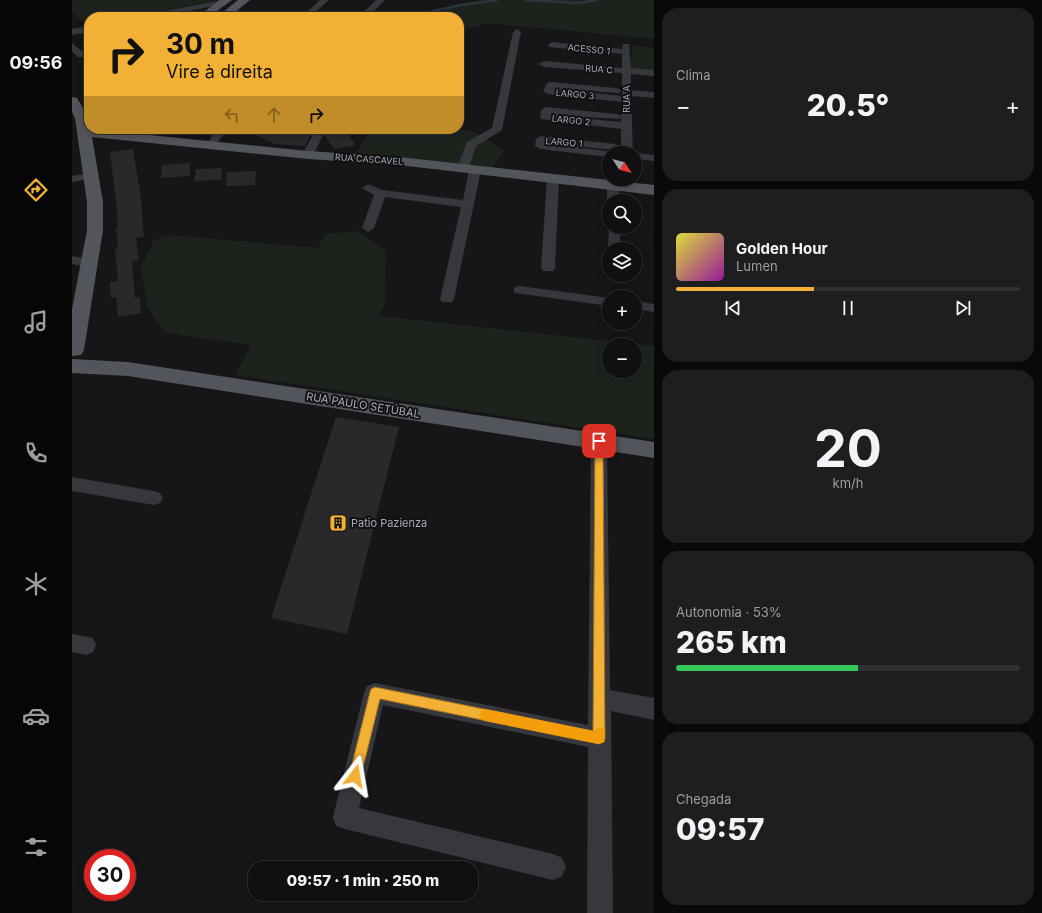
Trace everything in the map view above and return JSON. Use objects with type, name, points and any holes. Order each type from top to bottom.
[{"type":"main road","points":[[229,12],[245,0]]},
{"type":"main road","points":[[209,12],[225,1]]},
{"type":"main road","points":[[72,357],[76,314],[90,263],[96,212],[77,101]]},
{"type":"main road","name":"RUA CASCAVEL","points":[[132,134],[211,145],[308,155],[399,161],[602,182]]},
{"type":"main road","name":"RUA CASCAVEL","points":[[633,186],[654,190]]},
{"type":"main road","name":"RUA PAULO SETÚBAL","points":[[72,357],[128,369],[654,450]]},
{"type":"street","points":[[311,12],[325,0]]},
{"type":"street","points":[[368,12],[381,0]]},
{"type":"street","points":[[173,12],[225,1]]},
{"type":"street","points":[[72,32],[84,30]]},
{"type":"street","points":[[447,299],[468,204],[469,169],[472,144],[497,130],[517,32]]},
{"type":"street","name":"ACESSO 1","points":[[552,45],[626,49]]},
{"type":"street","points":[[72,46],[81,55]]},
{"type":"street","name":"RUA A","points":[[626,49],[627,146]]},
{"type":"street","name":"RUA C","points":[[544,64],[654,73]]},
{"type":"street","name":"LARGO 3","points":[[550,85],[597,89],[626,95],[548,91],[550,85]]},
{"type":"street","points":[[626,95],[654,95]]},
{"type":"street","points":[[626,95],[654,101]]},
{"type":"street","name":"LARGO 2","points":[[616,117],[546,110],[545,117],[626,126]]},
{"type":"street","points":[[594,115],[606,124]]},
{"type":"street","points":[[211,145],[219,134]]},
{"type":"street","points":[[308,155],[318,134]]},
{"type":"street","name":"LARGO 1","points":[[542,139],[599,145],[611,151],[540,146],[542,139]]},
{"type":"street","points":[[643,155],[654,151]]},
{"type":"street","points":[[72,170],[90,172]]},
{"type":"street","points":[[72,179],[90,172]]},
{"type":"street","points":[[548,268],[553,178]]},
{"type":"street","points":[[368,188],[380,193],[468,204]]},
{"type":"street","points":[[368,228],[380,193]]},
{"type":"street","points":[[72,260],[90,263]]},
{"type":"street","points":[[520,290],[602,301]]},
{"type":"street","points":[[642,306],[654,308]]},
{"type":"street","points":[[599,441],[600,913]]},
{"type":"street","points":[[72,484],[154,498]]},
{"type":"street","points":[[553,867],[345,817],[375,692],[599,738]]},
{"type":"street","points":[[600,698],[654,709]]},
{"type":"shaded area","points":[[72,0],[216,0],[157,12],[84,12],[84,23],[72,12]]},
{"type":"shaded area","points":[[481,0],[654,0],[654,39],[487,23],[464,30],[464,12],[425,12]]},
{"type":"shaded area","points":[[632,46],[654,48],[654,71],[631,69]]},
{"type":"shaded area","points":[[464,130],[482,136],[504,152],[492,167],[357,154],[367,134],[464,134]]},
{"type":"shaded area","points":[[358,231],[386,251],[385,303],[379,316],[602,340],[602,378],[642,378],[642,345],[654,346],[654,439],[236,375],[251,345],[166,333],[147,307],[141,268],[154,240],[170,235],[318,248],[325,234]]},
{"type":"building","points":[[311,134],[305,146],[275,144],[256,135]]},
{"type":"building","points":[[348,134],[356,145],[334,149],[324,135]]},
{"type":"building","points":[[133,149],[142,204],[144,237],[136,238],[139,260],[132,261],[135,298],[140,297],[141,313],[118,317],[116,297],[111,298],[110,282],[118,281],[115,249],[118,249],[116,227],[118,227],[110,152]]},
{"type":"building","points":[[190,163],[190,176],[161,178],[162,165]]},
{"type":"building","points":[[222,168],[221,180],[194,181],[196,169]]},
{"type":"building","points":[[256,171],[255,185],[226,186],[227,172]]},
{"type":"building","name":"Patio Pazienza","points":[[336,417],[399,427],[347,634],[271,618]]},
{"type":"waterway","points":[[429,12],[461,5],[497,0]]},
{"type":"waterway","points":[[525,0],[578,3],[597,0]]},
{"type":"slow traffic","points":[[485,715],[599,738],[599,733]]},
{"type":"place","name":"Patio Pazienza","points":[[338,523]]},
{"type":"route","points":[[355,776],[375,692],[599,738],[599,441]]}]
